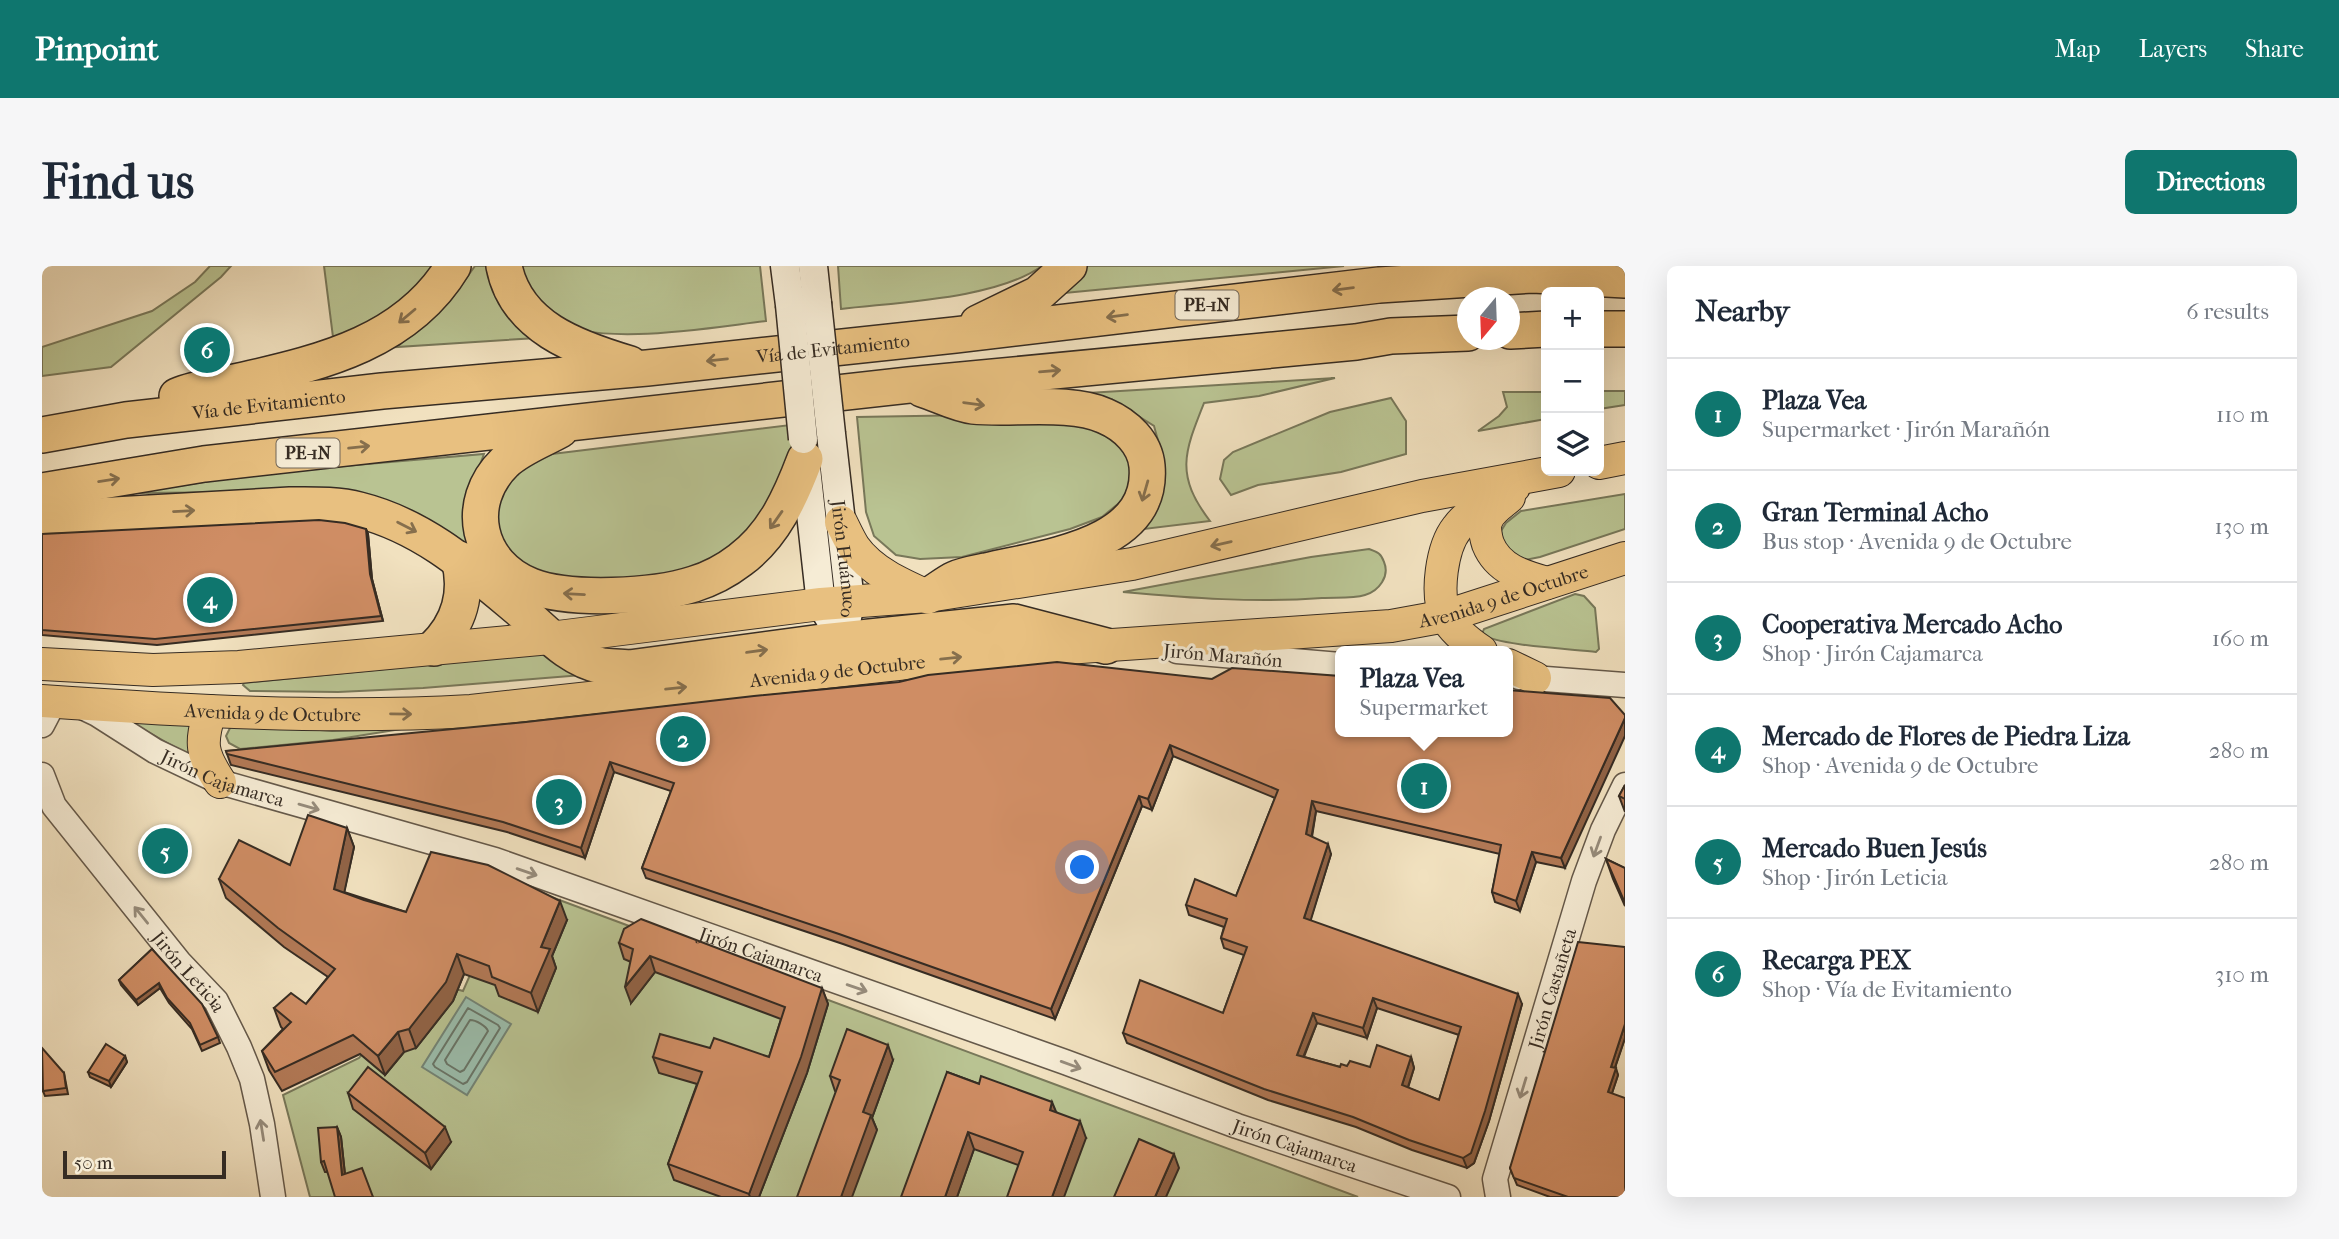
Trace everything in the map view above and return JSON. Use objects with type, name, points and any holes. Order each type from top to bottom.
[{"type":"highway","points":[[42,416],[126,420],[184,393],[323,361],[361,346],[393,327],[426,300],[453,266]]},
{"type":"highway","points":[[504,266],[510,289],[518,303],[539,324],[582,348],[647,368]]},
{"type":"highway","points":[[955,335],[1038,294],[1069,266]]},
{"type":"highway","name":"Vía de Evitamiento","points":[[42,435],[126,420],[382,391],[647,368],[1520,270],[1625,280]]},
{"type":"highway","points":[[1520,330],[1541,329]]},
{"type":"highway","points":[[1604,329],[1625,329]]},
{"type":"highway","name":"PE-1N","points":[[42,491],[204,464],[909,385],[1356,342],[1391,336],[1457,333]]},
{"type":"highway","points":[[909,385],[971,406],[1069,408],[1104,415],[1132,432],[1146,456],[1149,484],[1140,508],[1121,528],[1095,542],[1066,552],[956,578],[928,596]]},
{"type":"highway","points":[[574,423],[507,460],[493,475],[480,510],[486,547],[496,562],[511,576],[530,586],[551,592],[610,595],[662,591],[716,575],[741,559],[761,540],[791,495],[804,449]]},
{"type":"highway","points":[[42,519],[321,505],[356,509],[397,522],[429,538],[459,559],[550,638],[576,656],[600,666],[629,668],[843,640],[1014,622],[1106,646]]},
{"type":"highway","points":[[435,648],[449,632],[459,612],[463,580],[459,559]]},
{"type":"main road","name":"Jirón Huánuco","points":[[785,266],[803,304],[831,434],[841,522],[836,603]]},
{"type":"main road","name":"Jirón Huánuco","points":[[813,266],[803,304],[804,449],[843,640]]},
{"type":"main road","points":[[1604,462],[1625,458]]},
{"type":"main road","points":[[42,664],[153,670],[239,667],[550,638],[836,603],[928,596],[1132,564],[1422,496],[1541,474]]},
{"type":"main road","points":[[1474,646],[1446,616],[1442,594],[1442,569],[1449,540],[1472,514],[1541,476]]},
{"type":"main road","points":[[1542,476],[1494,510],[1486,522],[1486,538],[1490,550],[1503,566],[1546,583]]},
{"type":"main road","points":[[841,522],[854,547],[874,568],[898,583],[928,596]]},
{"type":"main road","name":"Avenida 9 de Octubre","points":[[54,708],[421,714],[471,711],[1008,652],[1391,626],[1446,616],[1625,558]]},
{"type":"main road","points":[[623,694],[654,665]]},
{"type":"main road","points":[[210,711],[203,735],[205,760],[220,782]]},
{"type":"street","name":"Jirón Marañón","points":[[1106,646],[1335,665]]},
{"type":"street","points":[[1517,673],[1625,685]]},
{"type":"street","name":"Jirón Cajamarca","points":[[54,708],[97,714],[163,755],[220,782],[495,860],[1065,1062],[1237,1126],[1448,1197]]},
{"type":"street","name":"Jirón Leticia","points":[[42,775],[54,806],[179,962],[216,1001],[239,1047],[251,1079],[262,1124],[273,1197]]},
{"type":"street","name":"Jirón Castañeta","points":[[1498,1197],[1495,1180],[1584,881],[1603,830],[1625,785]]},
{"type":"shaded area","points":[[210,266],[231,266],[111,367],[42,376],[42,347],[152,311],[195,282]]},
{"type":"shaded area","points":[[324,266],[437,266],[402,301],[378,320],[333,337]]},
{"type":"shaded area","points":[[475,266],[491,266],[537,338],[397,347],[452,298]]},
{"type":"shaded area","points":[[517,266],[760,266],[766,321],[656,333],[597,333],[572,328],[548,317]]},
{"type":"shaded area","points":[[838,266],[1042,266],[999,286],[973,292],[841,309]]},
{"type":"shaded area","points":[[1081,266],[1344,266],[1054,294]]},
{"type":"shaded area","points":[[1335,378],[1259,396],[1204,403],[1192,436],[1186,464],[1191,490],[1210,521],[1136,530],[1155,506],[1160,494],[1163,469],[1154,426],[1122,406],[1071,394]]},
{"type":"shaded area","points":[[1604,391],[1625,391],[1625,405],[1604,408]]},
{"type":"shaded area","points":[[1503,392],[1541,392],[1541,420],[1478,431],[1499,416],[1507,407]]},
{"type":"shaded area","points":[[1391,398],[1406,421],[1406,454],[1341,472],[1258,485],[1231,495],[1220,479],[1224,460],[1233,452],[1330,412]]},
{"type":"shaded area","points":[[1035,414],[1068,416],[1138,453],[1124,499],[1102,517],[1070,529],[962,557],[920,559],[896,555],[874,536],[866,512],[857,417]]},
{"type":"shaded area","points":[[790,425],[792,450],[760,529],[680,577],[549,583],[504,558],[492,496],[529,460],[552,454]]},
{"type":"shaded area","points":[[484,454],[468,496],[489,566],[273,492],[132,493],[262,473]]},
{"type":"shaded area","points":[[1625,494],[1625,529],[1525,560],[1504,548],[1501,531],[1506,523],[1521,511]]},
{"type":"shaded area","points":[[1369,549],[1382,557],[1386,573],[1379,586],[1360,596],[1247,600],[1123,592],[1311,557]]},
{"type":"shaded area","points":[[1575,594],[1584,596],[1595,608],[1599,649],[1596,652],[1519,644],[1482,634],[1484,629]]},
{"type":"shaded area","points":[[556,652],[595,674],[338,692],[250,691],[243,685],[244,683]]},
{"type":"shaded area","points":[[129,721],[193,725],[192,757]]},
{"type":"shaded area","points":[[237,723],[332,731],[401,729],[333,740],[240,749],[229,743],[226,736],[231,726]]},
{"type":"shaded area","points":[[511,882],[1358,1197],[310,1197],[283,1095],[359,1058],[424,980],[463,991]]},
{"type":"water","points":[[466,997],[511,1024],[467,1095],[422,1067]]},
{"type":"building","points":[[319,520],[366,529],[370,574],[381,616],[155,639],[42,630],[42,534]]},
{"type":"building","points":[[1057,662],[1212,679],[1232,668],[1335,676],[1335,737],[1513,737],[1513,690],[1610,698],[1625,718],[1561,858],[1532,852],[1516,901],[1492,892],[1501,845],[1312,801],[1306,834],[1328,844],[1304,918],[1518,994],[1471,1153],[1463,1158],[1409,1140],[1353,1117],[1264,1089],[1123,1033],[1140,980],[1223,1013],[1247,947],[1221,938],[1227,919],[1186,905],[1195,879],[1236,896],[1278,790],[1170,745],[1148,799],[1139,796],[1051,1009],[642,868],[674,783],[610,762],[581,848],[503,822],[227,754],[226,751],[899,682],[928,675]],"holes":[[[1373,998],[1461,1027],[1439,1100],[1402,1085],[1411,1057],[1377,1045],[1370,1067],[1350,1061],[1347,1066],[1341,1064],[1340,1067],[1297,1055],[1313,1013],[1363,1028]]]},
{"type":"building","points":[[1625,785],[1625,799],[1619,796]]},
{"type":"building","points":[[308,815],[347,828],[334,889],[364,900],[406,912],[431,852],[488,865],[560,901],[541,947],[550,949],[531,993],[492,977],[489,966],[457,954],[446,982],[409,1029],[398,1032],[378,1056],[353,1035],[275,1072],[262,1051],[291,1022],[274,1008],[291,993],[306,1004],[335,969],[278,928],[219,879],[239,840],[290,865]]},
{"type":"building","points":[[1606,859],[1625,868],[1625,903]]},
{"type":"building","points":[[641,919],[822,988],[801,1057],[749,1194],[668,1164],[702,1072],[653,1057],[660,1034],[710,1048],[714,1038],[769,1057],[785,1007],[650,956],[625,987],[633,949],[619,943],[624,929]]},
{"type":"building","points":[[1578,942],[1625,947],[1625,1024],[1611,1067],[1616,1068],[1608,1092],[1625,1098],[1625,1197],[1568,1197],[1514,1178],[1510,1168]]},
{"type":"building","points":[[152,949],[202,1004],[218,1037],[200,1045],[190,1023],[167,998],[159,983],[136,1000],[119,980]]},
{"type":"building","points":[[847,1029],[888,1045],[863,1112],[871,1115],[841,1197],[797,1197],[840,1080],[830,1076]]},
{"type":"building","points":[[106,1044],[125,1056],[109,1081],[88,1072]]},
{"type":"building","points":[[42,1048],[64,1073],[66,1088],[43,1091]]},
{"type":"building","points":[[368,1067],[445,1127],[425,1153],[348,1093]]},
{"type":"building","points":[[947,1072],[979,1084],[981,1076],[1052,1102],[1050,1110],[1080,1121],[1052,1197],[1007,1197],[1023,1152],[968,1132],[945,1197],[901,1197]]},
{"type":"building","points":[[337,1127],[342,1175],[362,1168],[373,1197],[335,1197],[324,1161],[321,1162],[318,1128]]},
{"type":"building","points":[[1139,1139],[1174,1154],[1155,1197],[1114,1197]]},
{"type":"place","name":"Recarga PEX","points":[[207,350]]},
{"type":"place","name":"Mercado de Flores de Piedra Liza","points":[[210,600]]},
{"type":"place","name":"Gran Terminal Acho","points":[[683,739]]},
{"type":"place","name":"Plaza Vea","points":[[1424,786]]},
{"type":"place","name":"Cooperativa Mercado Acho","points":[[559,802]]},
{"type":"place","name":"Mercado Buen Jesús","points":[[165,851]]}]
